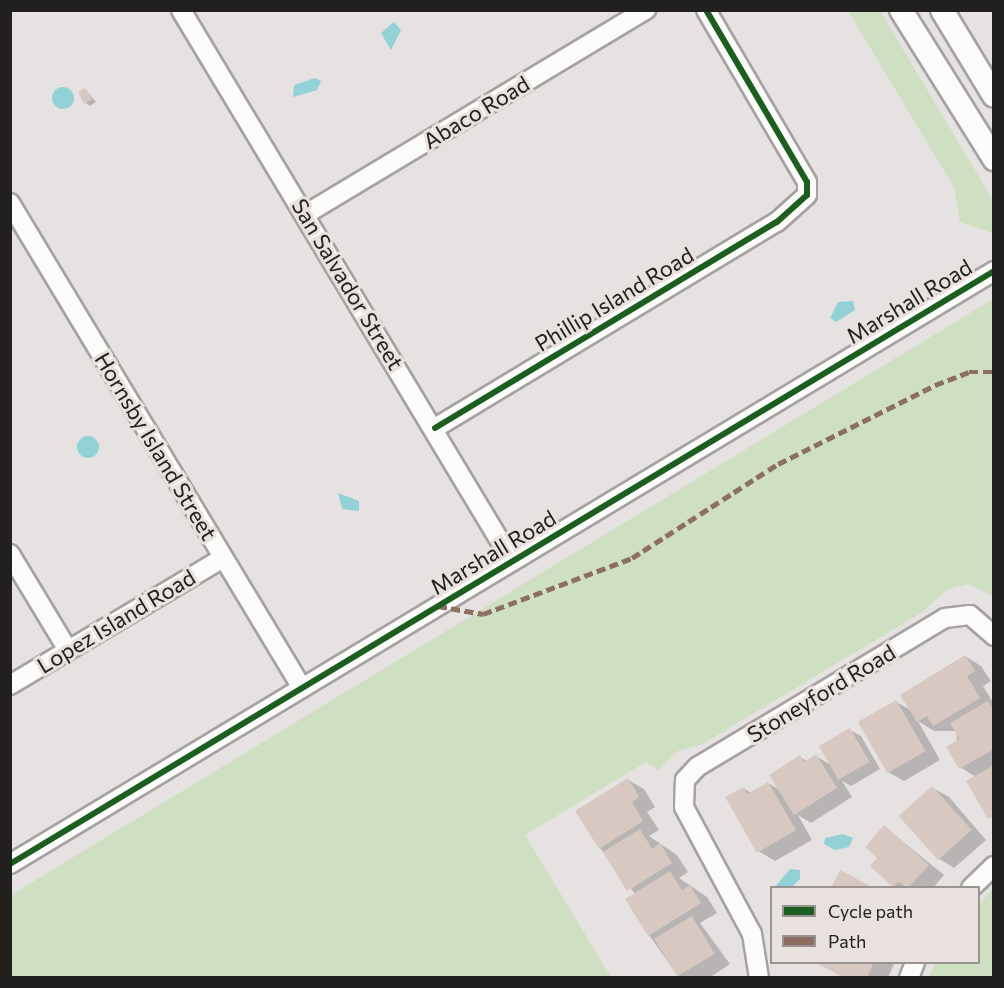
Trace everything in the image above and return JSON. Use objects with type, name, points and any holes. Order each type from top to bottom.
[{"type":"street","name":"San Salvador Street","points":[[181,10],[435,428],[512,561]]},
{"type":"street","name":"Abaco Road","points":[[306,214],[646,10]]},
{"type":"street","name":"Phillip Island Road","points":[[435,428],[777,222],[807,195],[807,182],[706,10]]},
{"type":"street","points":[[901,10],[993,159]]},
{"type":"street","points":[[942,10],[993,96]]},
{"type":"street","name":"Hornsby Island Street","points":[[10,203],[302,688]]},
{"type":"street","name":"Marshall Road","points":[[10,864],[993,271]]},
{"type":"street","points":[[10,554],[68,650]]},
{"type":"street","name":"Lopez Island Road","points":[[10,685],[223,558]]},
{"type":"street","name":"Stoneyford Road","points":[[759,978],[752,934],[687,812],[681,789],[690,774],[727,749],[945,618],[970,615],[993,636]]},
{"type":"street","points":[[973,886],[993,866]]},
{"type":"street","points":[[909,978],[915,964]]},
{"type":"green space","points":[[848,11],[880,11],[993,200],[993,233],[960,222],[954,187]]},
{"type":"green space","points":[[993,299],[993,596],[968,584],[948,589],[921,613],[703,744],[678,751],[658,770],[646,762],[525,835],[611,977],[11,977],[11,895]]},
{"type":"green space","points":[[993,889],[993,977],[928,977],[935,964],[980,964],[980,903]]},
{"type":"water","points":[[394,22],[401,30],[391,50],[381,33]]},
{"type":"water","points":[[315,78],[321,81],[317,90],[293,97],[294,85]]},
{"type":"water","points":[[63,87],[71,90],[74,98],[71,106],[63,109],[55,106],[52,98],[55,90]]},
{"type":"water","points":[[853,301],[855,310],[836,322],[830,318],[838,302]]},
{"type":"water","points":[[88,436],[96,439],[99,447],[96,455],[88,458],[80,455],[77,447],[80,439]]},
{"type":"water","points":[[338,493],[359,501],[359,511],[342,509]]},
{"type":"water","points":[[843,834],[853,838],[849,847],[835,850],[824,844],[825,838]]},
{"type":"water","points":[[790,869],[800,870],[800,879],[793,886],[776,886]]},
{"type":"building","points":[[85,88],[92,99],[84,104],[78,92]]},
{"type":"building","points":[[965,655],[975,671],[967,676],[980,698],[933,726],[927,716],[917,722],[900,695]]},
{"type":"building","points":[[896,700],[926,751],[887,773],[858,722]]},
{"type":"building","points":[[988,701],[994,711],[994,749],[959,769],[946,747],[959,739],[950,723]]},
{"type":"building","points":[[850,728],[870,762],[838,780],[819,746]]},
{"type":"building","points":[[816,754],[837,788],[794,815],[769,775],[800,755],[804,762]]},
{"type":"building","points":[[994,765],[994,816],[988,819],[966,781]]},
{"type":"building","points":[[628,778],[639,797],[632,802],[643,821],[599,849],[575,811]]},
{"type":"building","points":[[768,782],[796,830],[757,853],[725,797],[743,787],[747,794]]},
{"type":"building","points":[[932,786],[971,830],[938,860],[899,816]]},
{"type":"building","points":[[884,825],[929,865],[910,886],[898,882],[892,886],[870,866],[877,858],[865,847]]},
{"type":"building","points":[[640,829],[652,849],[660,843],[672,863],[627,891],[603,852]]},
{"type":"building","points":[[840,870],[870,886],[832,886]]},
{"type":"building","points":[[670,871],[682,890],[690,885],[701,903],[648,936],[625,899]]},
{"type":"building","points":[[692,916],[715,954],[677,976],[654,939]]},
{"type":"building","points":[[819,964],[873,964],[867,978],[844,978]]},
{"type":"marked path","points":[[438,606],[483,614],[632,558],[778,464],[935,385],[969,372],[994,372]]},
{"type":"cycle path","points":[[435,428],[777,222],[807,195],[807,182],[706,10]]},
{"type":"cycle path","points":[[10,864],[994,271]]}]
